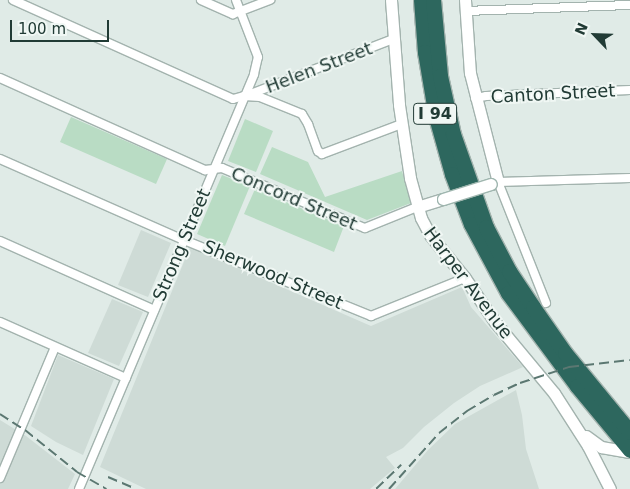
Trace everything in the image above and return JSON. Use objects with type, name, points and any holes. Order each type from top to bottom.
[{"type":"highway","name":"I 94","points":[[422,0],[425,52],[436,118],[452,174],[471,224],[508,293],[577,386],[630,451]]},
{"type":"highway","name":"I 94","points":[[433,0],[439,68],[452,134],[486,227],[509,271],[538,315],[565,353],[630,432]]},
{"type":"street","name":"Helen Street","points":[[13,0],[233,99],[393,39]]},
{"type":"street","points":[[201,0],[233,14],[270,0]]},
{"type":"street","name":"Strong Street","points":[[79,489],[258,62],[236,0]]},
{"type":"street","name":"Harper Avenue","points":[[391,0],[402,124],[417,207],[430,235],[465,278],[495,322],[541,375],[577,427],[598,462],[610,489]]},
{"type":"street","points":[[546,303],[494,183],[469,63],[465,5],[630,4]]},
{"type":"street","name":"Concord Street","points":[[0,78],[205,170],[222,168],[365,228],[417,207],[494,183],[630,178]]},
{"type":"street","name":"Canton Street","points":[[475,98],[630,90]]},
{"type":"street","points":[[244,96],[260,97],[302,114],[308,124],[318,151],[322,154],[402,124]]},
{"type":"street","name":"Sherwood Street","points":[[0,159],[184,240],[371,316],[465,278]]},
{"type":"street","points":[[0,241],[154,310]]},
{"type":"street","points":[[0,322],[126,378]]},
{"type":"street","points":[[0,478],[55,347]]},
{"type":"street","name":"Harper Avenue","points":[[577,427],[591,441],[607,449],[630,451]]},
{"type":"street","points":[[598,462],[600,453],[607,449]]},
{"type":"shaded area","points":[[141,230],[171,243],[148,297],[118,285]]},
{"type":"shaded area","points":[[190,247],[371,326],[462,287],[471,307],[523,367],[480,386],[454,403],[424,427],[403,448],[386,457],[395,468],[370,489],[146,489],[100,467]]},
{"type":"shaded area","points":[[112,299],[143,312],[119,366],[88,353]]},
{"type":"shaded area","points":[[58,355],[114,379],[83,455],[56,442],[31,426]]},
{"type":"shaded area","points":[[516,390],[522,415],[526,449],[539,489],[395,489],[428,450],[455,424]]},
{"type":"shaded area","points":[[0,420],[26,436],[75,474],[68,489],[0,489]]},
{"type":"green space","points":[[71,117],[167,159],[156,184],[60,142]]},
{"type":"green space","points":[[245,119],[273,131],[256,172],[228,161]]},
{"type":"green space","points":[[272,147],[308,162],[325,197],[402,171],[411,203],[367,220],[260,174]]},
{"type":"green space","points":[[222,175],[250,186],[225,246],[197,234]]},
{"type":"green space","points":[[255,189],[344,226],[334,252],[244,214]]},
{"type":"railway","points":[[389,489],[439,433],[467,411],[494,395],[520,383],[569,367],[630,360]]},
{"type":"railway","points":[[0,414],[25,430],[77,472],[107,489]]},
{"type":"railway","points":[[376,489],[401,465]]},
{"type":"railway","points":[[108,477],[136,489]]}]
